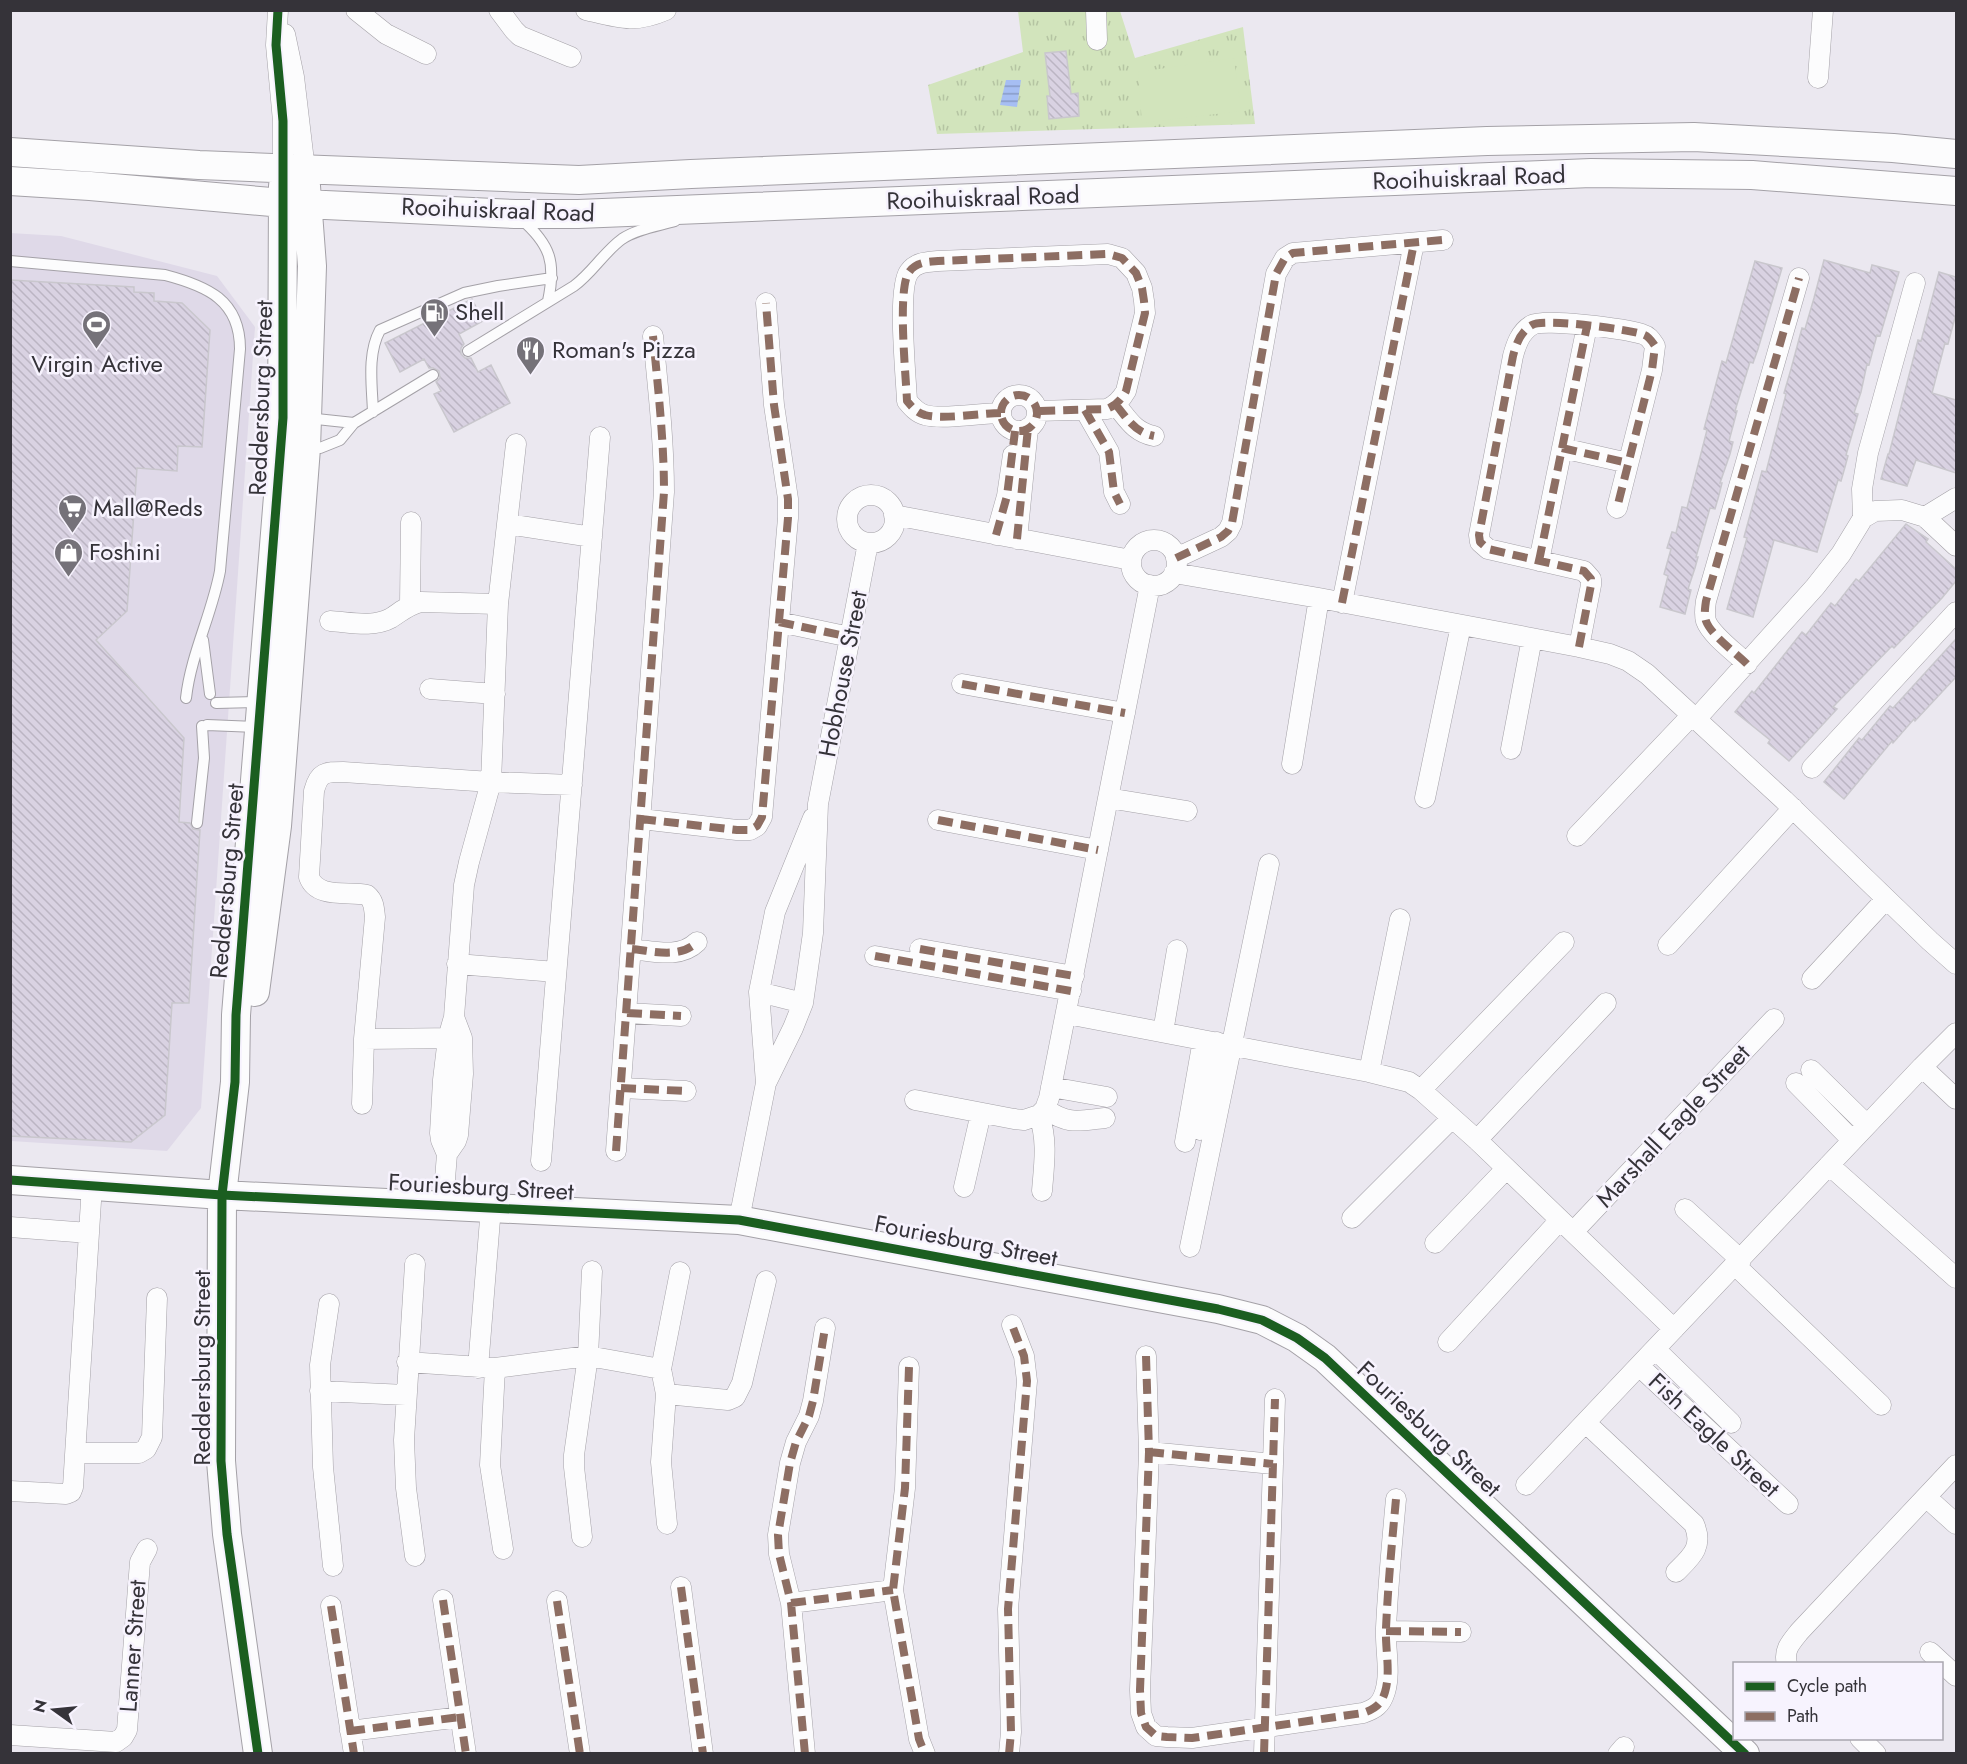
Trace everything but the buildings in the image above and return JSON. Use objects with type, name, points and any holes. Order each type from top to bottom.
[{"type":"main road","name":"Rooihuiskraal Road","points":[[10,152],[294,170],[579,180],[1463,142],[1694,137],[1893,148],[1956,154]]},
{"type":"main road","name":"Reddersburg Street","points":[[273,710],[302,499],[303,448],[295,418],[312,266],[296,203],[294,170]]},
{"type":"main road","name":"Rooihuiskraal Road","points":[[10,181],[296,203],[515,214],[720,209],[1591,173],[1752,175],[1956,191]]},
{"type":"main road","name":"Reddersburg Street","points":[[258,1754],[227,1534],[221,1461],[222,1195],[235,1082],[236,1014],[303,448]]},
{"type":"main road","name":"Fouriesburg Street","points":[[10,1180],[222,1195],[738,1220],[1218,1309],[1262,1320],[1297,1338],[1325,1358],[1745,1754]]},
{"type":"street","points":[[356,10],[386,34],[426,54]]},
{"type":"street","points":[[499,10],[520,36],[571,57]]},
{"type":"street","points":[[586,10],[617,18],[640,19],[666,10]]},
{"type":"street","points":[[1096,10],[1097,40]]},
{"type":"street","points":[[1818,78],[1823,10]]},
{"type":"street","name":"Reddersburg Street","points":[[278,13],[276,45],[283,121],[294,170]]},
{"type":"street","points":[[1175,566],[1168,545],[1153,540],[1138,546],[1131,560],[1131,567],[1138,579],[1150,585],[1164,583],[1175,566],[1228,531],[1232,523],[1276,274],[1285,258],[1293,254],[1443,240]]},
{"type":"street","points":[[1342,603],[1414,243]]},
{"type":"street","points":[[1001,412],[935,417],[923,415],[907,401],[903,291],[908,273],[919,264],[938,261],[1108,254],[1122,258],[1136,273],[1142,288],[1145,314],[1126,391],[1116,405],[1107,409],[1085,411],[1027,423],[1003,422],[1001,412],[1006,400],[1018,395],[1031,399],[1027,423],[1017,539]]},
{"type":"street","points":[[1747,664],[1712,631],[1706,623],[1704,613],[1799,278]]},
{"type":"street","points":[[1863,518],[1862,489],[1868,453],[1915,283]]},
{"type":"street","points":[[641,819],[750,830],[758,826],[762,817],[788,518],[788,499],[774,405],[766,303]]},
{"type":"street","points":[[1579,647],[1592,585],[1591,579],[1584,571],[1488,549],[1480,542],[1479,535],[1513,356],[1520,337],[1532,325],[1546,322],[1641,334],[1650,338],[1655,346],[1652,370],[1617,508]]},
{"type":"street","points":[[1539,561],[1587,326]]},
{"type":"street","points":[[616,1151],[664,492],[662,417],[653,336]]},
{"type":"street","points":[[1116,405],[1141,433],[1154,436]]},
{"type":"street","points":[[1085,411],[1109,452],[1114,492],[1120,504]]},
{"type":"street","points":[[996,535],[1027,423]]},
{"type":"street","points":[[541,1161],[600,437]]},
{"type":"street","points":[[443,1204],[447,1154],[440,1136],[452,1101],[457,964],[466,874],[491,782],[498,604],[516,444]]},
{"type":"street","points":[[1562,448],[1628,464]]},
{"type":"street","points":[[870,495],[885,500],[891,506],[894,515],[890,533],[876,542],[868,543],[853,536],[848,526],[847,518],[853,503],[870,495]]},
{"type":"street","points":[[1925,517],[1956,498]]},
{"type":"street","points":[[1577,836],[1747,664],[1815,588],[1841,554],[1863,518],[1875,511],[1902,510],[1925,517],[1956,546]]},
{"type":"street","points":[[894,515],[1131,560]]},
{"type":"street","points":[[410,604],[411,522]]},
{"type":"street","points":[[507,524],[592,537]]},
{"type":"street","name":"Hobhouse Street","points":[[738,1220],[766,1083],[793,1028],[802,1003],[810,966],[818,804],[868,543]]},
{"type":"street","points":[[1175,566],[1342,603],[1579,647],[1628,661],[1647,674],[1695,716],[1956,964]]},
{"type":"street","points":[[1042,1191],[1045,1148],[1042,1112],[1052,1087],[1067,1014],[1150,585]]},
{"type":"street","points":[[1292,764],[1319,598]]},
{"type":"street","points":[[330,621],[381,622],[391,618],[410,604],[420,602],[498,604]]},
{"type":"street","points":[[1812,768],[1956,612]]},
{"type":"street","points":[[779,622],[850,637]]},
{"type":"street","points":[[1425,798],[1461,625]]},
{"type":"street","points":[[1511,749],[1532,638]]},
{"type":"street","points":[[962,684],[1125,713]]},
{"type":"street","points":[[430,689],[495,694]]},
{"type":"street","points":[[362,1104],[364,1039],[374,907],[367,895],[323,891],[311,883],[309,877],[314,791],[317,781],[322,775],[336,772],[572,785]]},
{"type":"street","points":[[1108,798],[1187,811]]},
{"type":"street","name":"Hobhouse Street","points":[[766,1083],[759,992],[775,912],[818,804]]},
{"type":"street","points":[[1668,945],[1792,808]]},
{"type":"street","points":[[938,820],[1098,850]]},
{"type":"street","points":[[1185,1142],[1269,864]]},
{"type":"street","points":[[1812,979],[1886,899]]},
{"type":"street","points":[[1369,1072],[1400,919]]},
{"type":"street","points":[[632,949],[678,953],[691,948],[697,942]]},
{"type":"street","points":[[1421,1090],[1564,942]]},
{"type":"street","points":[[920,949],[1072,984]]},
{"type":"street","points":[[1163,1032],[1177,950]]},
{"type":"street","points":[[875,956],[1072,984]]},
{"type":"street","points":[[457,964],[556,972]]},
{"type":"street","points":[[759,992],[802,1003]]},
{"type":"street","points":[[1478,1140],[1606,1004]]},
{"type":"street","points":[[627,1013],[681,1017]]},
{"type":"street","points":[[1067,1014],[1369,1072],[1409,1082],[1478,1140],[1674,1329]]},
{"type":"street","name":"Marshall Eagle Street","points":[[1448,1342],[1774,1019]]},
{"type":"street","name":"Fish Eagle Street","points":[[1526,1485],[1956,1033]]},
{"type":"street","points":[[364,1039],[455,1038]]},
{"type":"street","points":[[1186,1200],[1217,1042]]},
{"type":"street","points":[[1190,1247],[1217,1042]]},
{"type":"street","points":[[1922,1067],[1956,1099]]},
{"type":"street","points":[[1811,1070],[1867,1125]]},
{"type":"street","points":[[1796,1083],[1852,1140]]},
{"type":"street","points":[[1052,1087],[1107,1097]]},
{"type":"street","points":[[621,1088],[686,1091]]},
{"type":"street","points":[[915,1100],[1014,1119],[1031,1119],[1042,1112]]},
{"type":"street","points":[[1042,1112],[1073,1122],[1105,1118]]},
{"type":"street","points":[[964,1187],[981,1113]]},
{"type":"street","points":[[1352,1218],[1452,1118]]},
{"type":"street","points":[[1829,1165],[1956,1278]]},
{"type":"street","points":[[1435,1242],[1506,1169]]},
{"type":"street","points":[[10,1491],[54,1495],[69,1494],[73,1487],[92,1185]]},
{"type":"street","points":[[492,1207],[486,1368],[490,1465],[503,1549]]},
{"type":"street","points":[[1685,1209],[1881,1405]]},
{"type":"street","points":[[10,1227],[89,1233]]},
{"type":"street","points":[[415,1264],[407,1362],[404,1466],[415,1556]]},
{"type":"street","points":[[582,1537],[574,1467],[588,1356],[592,1271]]},
{"type":"street","points":[[668,1524],[661,1462],[666,1394],[661,1369],[680,1272]]},
{"type":"street","points":[[666,1394],[721,1400],[732,1399],[735,1396],[742,1383],[766,1281]]},
{"type":"street","points":[[76,1453],[139,1454],[146,1449],[152,1437],[157,1298]]},
{"type":"street","points":[[329,1304],[320,1365],[320,1390],[323,1467],[333,1566]]},
{"type":"street","points":[[1009,1754],[1011,1732],[1008,1608],[1027,1382],[1024,1356],[1012,1325]]},
{"type":"street","points":[[805,1754],[791,1603],[779,1554],[778,1534],[790,1463],[813,1401],[825,1328]]},
{"type":"street","points":[[1655,1349],[1731,1422]]},
{"type":"street","points":[[407,1362],[486,1368],[588,1356],[661,1369]]},
{"type":"street","points":[[1146,1356],[1149,1452],[1140,1690],[1142,1719],[1150,1732],[1156,1736],[1192,1738],[1363,1713],[1375,1709],[1382,1700],[1386,1686],[1386,1631],[1396,1499]]},
{"type":"street","name":"Fish Eagle Street","points":[[1640,1366],[1788,1504]]},
{"type":"street","points":[[909,1367],[905,1488],[893,1590],[919,1738],[925,1754]]},
{"type":"street","points":[[320,1390],[406,1395]]},
{"type":"street","points":[[1264,1754],[1275,1399]]},
{"type":"street","points":[[1586,1423],[1694,1524],[1698,1540],[1694,1554],[1676,1572]]},
{"type":"street","points":[[1149,1452],[1274,1464]]},
{"type":"street","points":[[1786,1662],[1786,1649],[1800,1631],[1956,1465]]},
{"type":"street","points":[[1926,1497],[1956,1524]]},
{"type":"street","name":"Lanner Street","points":[[10,1735],[116,1742],[123,1737],[127,1730],[140,1562],[147,1549]]},
{"type":"street","points":[[681,1587],[703,1754]]},
{"type":"street","points":[[791,1603],[893,1590]]},
{"type":"street","points":[[442,1599],[466,1754]]},
{"type":"street","points":[[557,1601],[580,1754]]},
{"type":"street","points":[[332,1606],[354,1754]]},
{"type":"street","points":[[1386,1631],[1461,1632]]},
{"type":"street","points":[[1930,1652],[1941,1662]]},
{"type":"street","points":[[1943,1664],[1956,1676]]},
{"type":"street","points":[[350,1731],[460,1717]]},
{"type":"street","points":[[1862,1740],[1876,1754]]},
{"type":"lane","points":[[468,351],[587,276],[624,238],[635,232],[720,209]]},
{"type":"lane","points":[[515,214],[540,237],[549,258],[552,278],[548,301]]},
{"type":"lane","points":[[10,261],[165,275],[211,291],[235,317],[240,332],[240,349],[220,571],[216,596],[190,675],[186,698]]},
{"type":"lane","points":[[373,412],[372,353],[374,341],[380,330],[464,293],[552,278]]},
{"type":"lane","points":[[303,448],[340,440],[354,423],[433,375]]},
{"type":"lane","points":[[295,418],[354,423]]},
{"type":"lane","points":[[202,637],[213,698],[273,710]]},
{"type":"lane","points":[[197,823],[205,726],[273,710]]},
{"type":"shaded area","points":[[10,233],[61,236],[217,276],[255,327],[201,1108],[167,1151],[11,1141]]},
{"type":"green space","points":[[1018,11],[1120,11],[1135,58],[1243,27],[1255,124],[937,134],[928,85],[1023,52]]},
{"type":"green space","points":[[1234,58],[1241,111],[1142,123],[1138,72]]},
{"type":"water","points":[[1006,80],[1021,80],[1017,107],[1000,105]]},
{"type":"marked path","points":[[1176,558],[1221,537],[1232,523],[1276,274],[1285,258],[1293,253],[1443,240]]},
{"type":"marked path","points":[[1342,603],[1414,243]]},
{"type":"marked path","points":[[1001,413],[951,417],[925,415],[913,408],[907,401],[903,296],[909,272],[918,264],[938,261],[1108,254],[1122,258],[1136,273],[1142,288],[1145,313],[1126,391],[1118,402],[1107,409],[1037,411]]},
{"type":"marked path","points":[[1747,664],[1718,638],[1709,626],[1705,616],[1706,604],[1799,278]]},
{"type":"marked path","points":[[641,819],[750,830],[757,826],[762,817],[788,518],[788,499],[774,405],[766,303]]},
{"type":"marked path","points":[[1579,647],[1591,585],[1591,579],[1584,571],[1488,549],[1480,542],[1479,535],[1513,356],[1517,343],[1532,325],[1568,323],[1633,332],[1650,338],[1655,346],[1652,370],[1617,508]]},
{"type":"marked path","points":[[1539,561],[1587,326]]},
{"type":"marked path","points":[[616,1151],[664,492],[662,434],[653,336]]},
{"type":"marked path","points":[[1019,395],[1032,400],[1037,413],[1032,426],[1019,431],[1006,426],[1001,413],[1006,400],[1019,395]]},
{"type":"marked path","points":[[1116,405],[1136,428],[1154,436]]},
{"type":"marked path","points":[[1085,410],[1109,452],[1114,492],[1120,504]]},
{"type":"marked path","points":[[1017,539],[1028,428]]},
{"type":"marked path","points":[[996,535],[1007,496],[1015,431]]},
{"type":"marked path","points":[[1562,448],[1628,463]]},
{"type":"marked path","points":[[779,622],[850,637]]},
{"type":"marked path","points":[[962,684],[1125,713]]},
{"type":"marked path","points":[[938,820],[1098,850]]},
{"type":"marked path","points":[[632,949],[674,952],[683,951],[697,942]]},
{"type":"marked path","points":[[920,949],[1074,976]]},
{"type":"marked path","points":[[875,956],[1071,991]]},
{"type":"marked path","points":[[627,1013],[681,1016]]},
{"type":"marked path","points":[[621,1088],[686,1091]]},
{"type":"marked path","points":[[1009,1754],[1011,1732],[1008,1609],[1027,1381],[1024,1356],[1012,1325]]},
{"type":"marked path","points":[[805,1754],[791,1603],[779,1554],[778,1535],[790,1463],[813,1401],[825,1328]]},
{"type":"marked path","points":[[1146,1356],[1149,1452],[1140,1690],[1141,1713],[1146,1727],[1156,1736],[1192,1738],[1363,1713],[1377,1706],[1382,1700],[1388,1677],[1386,1628],[1396,1499]]},
{"type":"marked path","points":[[909,1367],[905,1488],[893,1590],[919,1739],[925,1754]]},
{"type":"marked path","points":[[1264,1754],[1275,1399]]},
{"type":"marked path","points":[[1149,1452],[1273,1464]]},
{"type":"marked path","points":[[681,1587],[703,1754]]},
{"type":"marked path","points":[[791,1603],[893,1590]]},
{"type":"marked path","points":[[443,1600],[466,1754]]},
{"type":"marked path","points":[[557,1601],[580,1754]]},
{"type":"marked path","points":[[331,1606],[354,1754]]},
{"type":"marked path","points":[[1386,1631],[1461,1632]]},
{"type":"marked path","points":[[350,1731],[460,1717]]},
{"type":"cycle path","points":[[258,1754],[227,1534],[221,1461],[222,1195],[235,1082],[236,1015],[283,418],[283,121],[276,45],[278,10]]},
{"type":"cycle path","points":[[10,1180],[222,1195],[739,1220],[1218,1309],[1262,1320],[1297,1338],[1325,1358],[1745,1754]]},
{"type":"place","name":"Shell","points":[[434,338]]},
{"type":"place","name":"Virgin Active","points":[[97,350]]},
{"type":"place","name":"Roman's Pizza","points":[[531,376]]},
{"type":"place","name":"Mall@Reds","points":[[72,534]]},
{"type":"place","name":"Foshini","points":[[68,578]]}]
